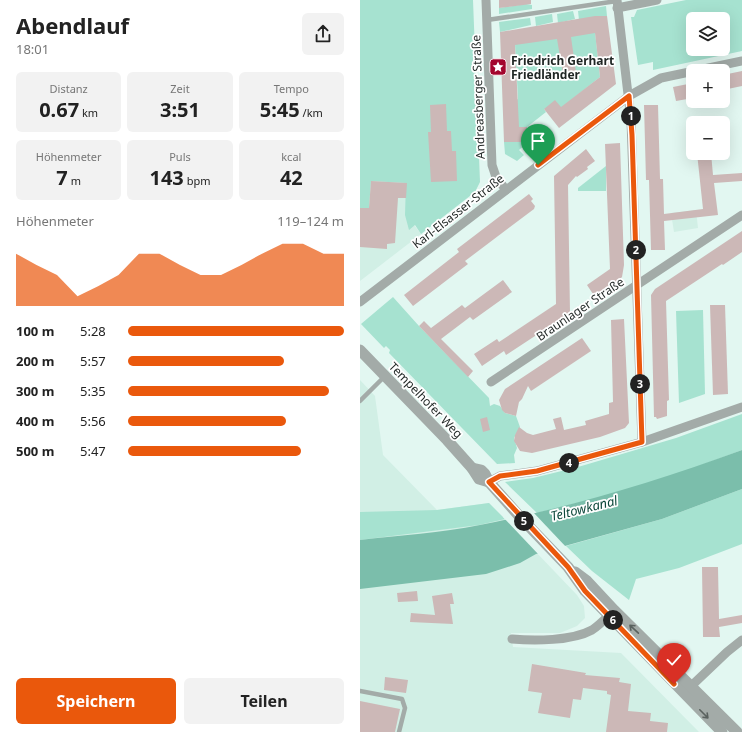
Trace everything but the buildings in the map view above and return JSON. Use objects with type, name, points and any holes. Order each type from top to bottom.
[{"type":"street","name":"Andreasberger Straße","points":[[486,0],[492,165],[496,177],[506,190]]},
{"type":"street","points":[[642,442],[629,96],[617,3],[657,0]]},
{"type":"street","name":"Karl-Elsasser-Straße","points":[[360,302],[629,96],[660,78],[742,61]]},
{"type":"street","name":"Braunlager Straße","points":[[491,382],[742,215]]},
{"type":"street","name":"Tempelhofer Weg","points":[[360,351],[472,468],[479,479],[489,482],[568,567],[582,587],[611,613],[687,689],[737,732]]},
{"type":"street","points":[[489,482],[500,476],[558,466],[642,442],[742,407]]},
{"type":"street","points":[[512,639],[550,639],[583,634],[596,627],[611,613]]},
{"type":"street","points":[[687,689],[742,640]]},
{"type":"street","name":"Tempelhofer Weg","points":[[687,689],[722,732]]},
{"type":"lane","points":[[487,20],[617,3]]},
{"type":"lane","points":[[360,401],[385,376]]},
{"type":"lane","points":[[360,691],[402,699],[405,708],[399,732]]},
{"type":"shaded area","points":[[360,0],[473,0],[480,182],[475,192],[421,234],[415,225],[409,230],[405,215],[406,183],[371,181],[369,208],[360,208]]},
{"type":"shaded area","points":[[686,0],[742,0],[742,51],[730,54],[730,12],[686,12],[686,56],[719,56],[653,70],[653,62],[638,65],[631,17],[634,17],[637,10]]},
{"type":"shaded area","points":[[526,4],[532,5],[532,9],[499,14],[499,8]]},
{"type":"shaded area","points":[[606,6],[607,16],[579,20],[578,11]]},
{"type":"shaded area","points":[[573,11],[575,19],[558,23],[557,14]]},
{"type":"shaded area","points":[[552,14],[553,22],[536,26],[535,17]]},
{"type":"shaded area","points":[[530,18],[531,25],[500,32],[499,22]]},
{"type":"shaded area","points":[[595,32],[600,77],[561,108],[544,109],[546,112],[527,127],[517,127],[518,107],[516,107],[516,100],[518,99],[515,44]]},
{"type":"shaded area","points":[[504,142],[528,142],[519,150],[524,155],[517,161],[505,154]]},
{"type":"shaded area","points":[[412,154],[414,225],[421,234],[360,281],[360,203],[370,166]]},
{"type":"shaded area","points":[[606,166],[606,191],[578,191],[578,188]]},
{"type":"shaded area","points":[[696,210],[698,228],[674,232],[671,213]]},
{"type":"shaded area","points":[[393,297],[489,398],[490,406],[494,404],[500,406],[505,413],[516,416],[520,427],[514,438],[517,448],[514,455],[515,463],[497,464],[389,353],[390,350],[386,346],[384,348],[361,324]]},
{"type":"shaded area","points":[[703,310],[705,394],[679,403],[676,311]]},
{"type":"shaded area","points":[[360,380],[375,396],[383,455],[437,510],[489,503],[577,595],[584,606],[585,618],[577,626],[560,633],[511,633],[513,647],[621,653],[699,732],[360,732]]},
{"type":"shaded area","points":[[742,414],[742,450],[675,475],[609,495],[537,513],[505,482],[533,478],[578,467],[676,438]]},
{"type":"shaded area","points":[[742,489],[742,544],[679,568],[636,579],[629,600],[592,571],[566,546],[662,519]]},
{"type":"shaded area","points":[[489,503],[505,519],[479,525],[360,540],[360,512],[437,510]]},
{"type":"water","name":"Teltowkanal","points":[[742,450],[742,489],[662,519],[536,554],[520,563],[486,574],[360,589],[360,540],[465,528],[514,518],[612,493],[677,473]]},
{"type":"pier","points":[[533,512],[567,548],[539,555],[503,517]]},
{"type":"place","name":"Friedrich Gerhart Friedländer","points":[[498,67]]},
{"type":"route","points":[[538,165],[629,96],[632,135],[642,442],[537,471],[500,476],[489,482],[568,567],[585,591],[674,684]]}]
